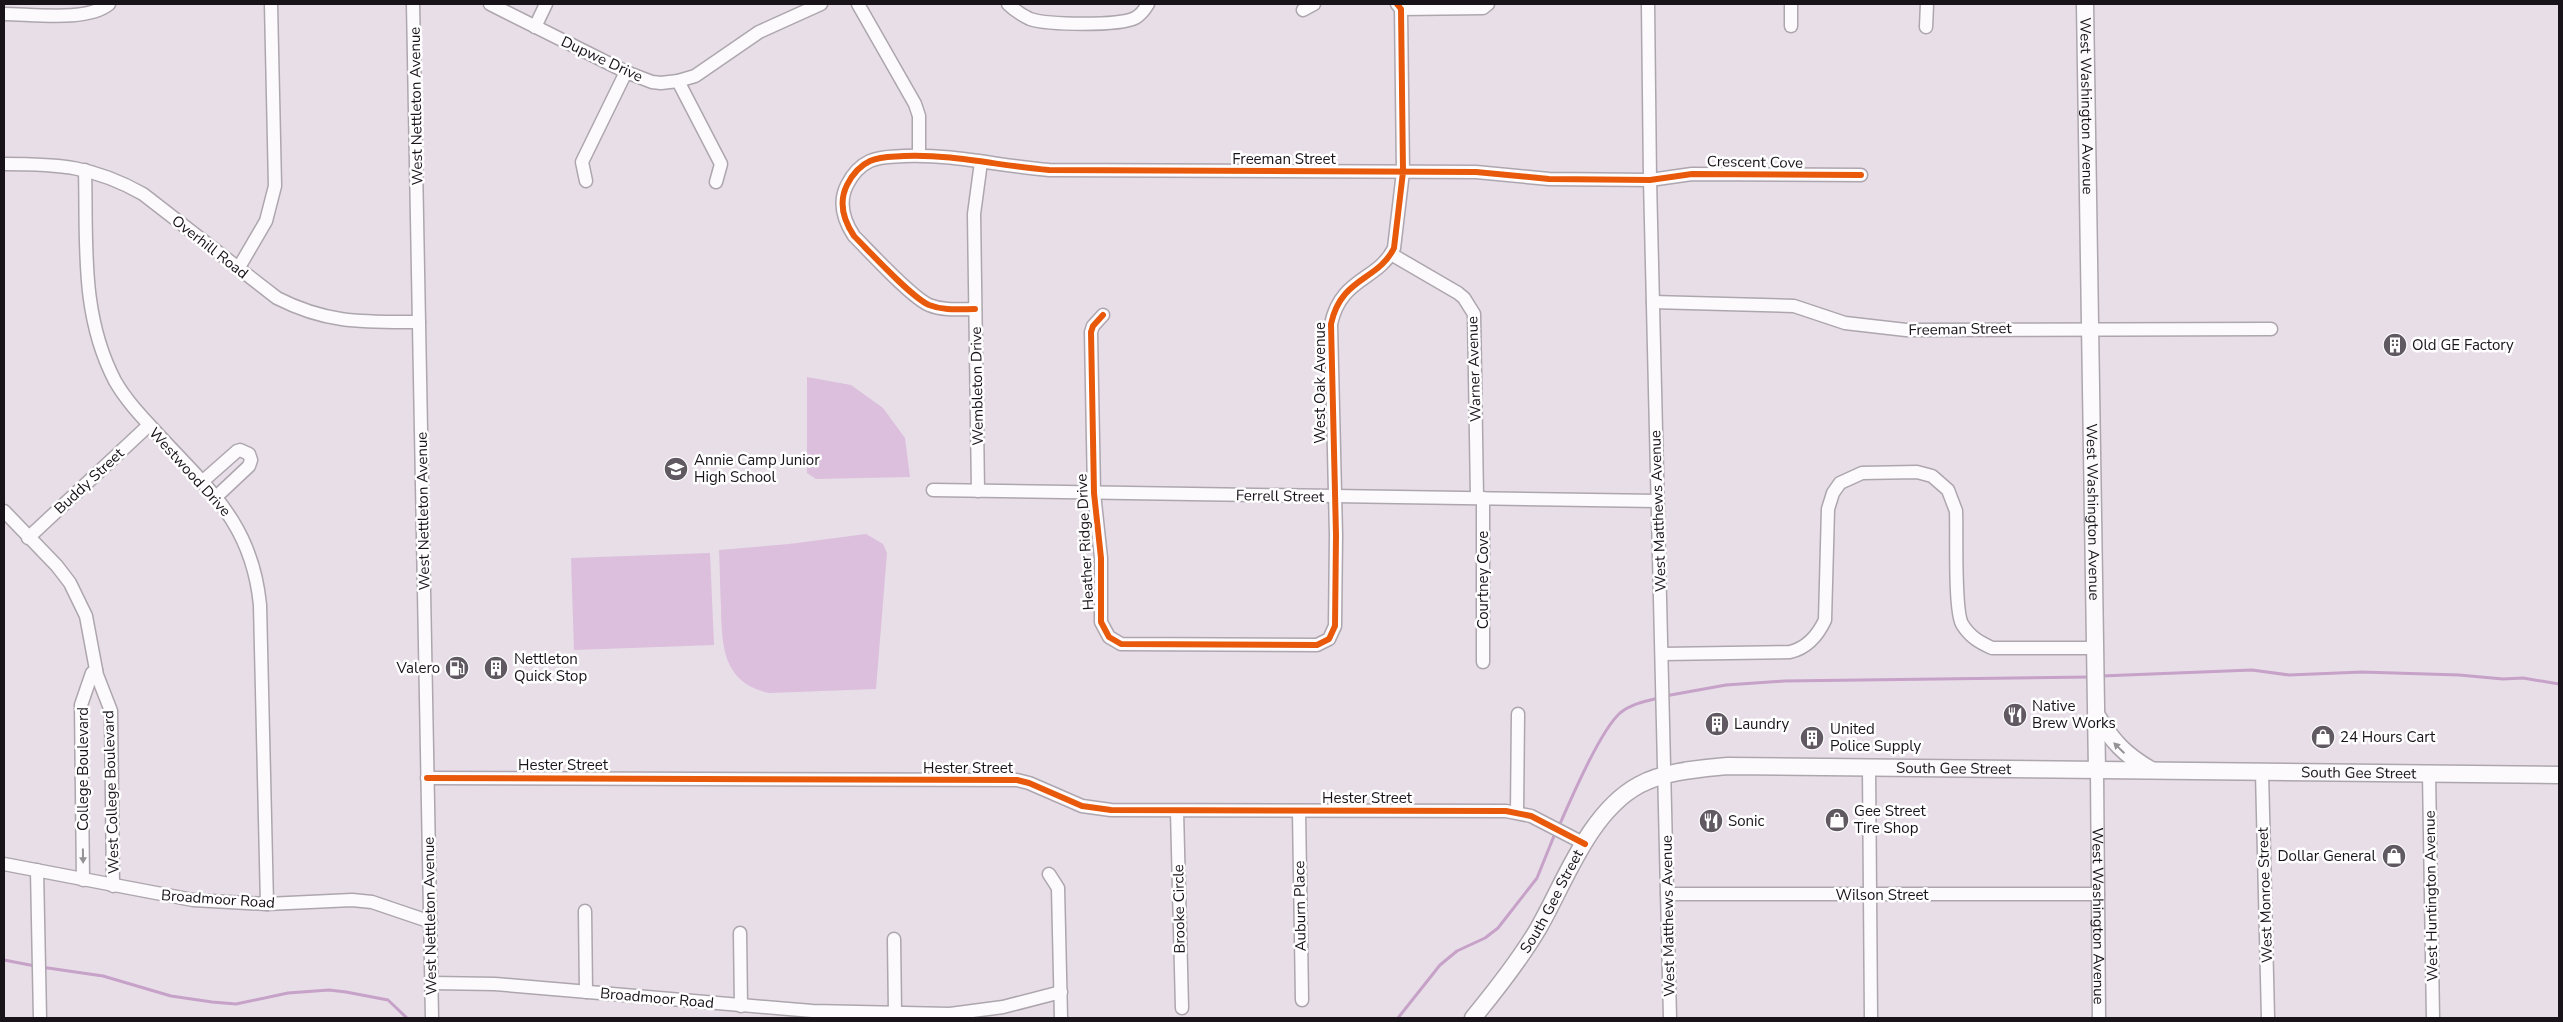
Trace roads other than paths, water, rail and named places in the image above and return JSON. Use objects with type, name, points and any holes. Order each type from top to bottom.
[{"type":"main road","name":"West Washington Avenue","points":[[2085,4],[2096,771]]},
{"type":"main road","points":[[2096,715],[2114,743],[2130,758],[2153,771]]},
{"type":"main road","name":"South Gee Street","points":[[1473,1018],[1502,983],[1537,930],[1578,841],[1595,825],[1613,803],[1639,785],[1665,775],[1728,766],[2559,775]]},
{"type":"street","points":[[4,14],[86,14],[100,10],[109,4]]},
{"type":"street","points":[[238,269],[266,221],[275,186],[271,4]]},
{"type":"street","name":"West Nettleton Avenue","points":[[414,4],[432,1013]]},
{"type":"street","name":"Dupwe Drive","points":[[490,4],[626,72],[652,82],[678,81],[694,76],[765,29],[821,4]]},
{"type":"street","points":[[535,27],[546,4]]},
{"type":"street","points":[[858,4],[919,116],[919,155]]},
{"type":"street","points":[[1008,4],[1015,11],[1031,19],[1050,23],[1120,23],[1134,18],[1147,5]]},
{"type":"street","points":[[1391,254],[1394,248],[1403,172],[1399,7],[1482,8],[1488,4]]},
{"type":"street","name":"West Matthews Avenue","points":[[1648,4],[1650,180],[1670,1018]]},
{"type":"street","points":[[1791,4],[1791,26]]},
{"type":"street","points":[[1926,27],[1927,4]]},
{"type":"street","points":[[586,181],[582,162],[626,72]]},
{"type":"street","points":[[678,81],[721,164],[716,182]]},
{"type":"street","name":"Freeman Street","points":[[975,309],[945,309],[928,304],[915,296],[854,236],[846,224],[843,198],[851,176],[871,160],[883,157],[919,155],[951,156],[981,162],[1049,170],[1476,172],[1549,179],[1650,180]]},
{"type":"street","name":"Wembleton Drive","points":[[978,491],[974,214],[981,162]]},
{"type":"street","name":"Overhill Road","points":[[4,164],[54,164],[109,177],[143,194],[277,298],[297,308],[328,318],[350,322],[420,322]]},
{"type":"street","name":"Westwood Drive","points":[[85,170],[87,280],[91,313],[99,342],[116,382],[127,400],[203,481],[228,511],[244,540],[259,590],[267,904]]},
{"type":"street","name":"Crescent Cove","points":[[1650,180],[1692,174],[1861,175]]},
{"type":"street","name":"West Oak Avenue","points":[[1329,639],[1335,626],[1336,535],[1333,496],[1331,348],[1333,312],[1341,297],[1349,288],[1385,262],[1391,254]]},
{"type":"street","name":"Warner Avenue","points":[[1391,254],[1458,293],[1464,298],[1474,314],[1480,498]]},
{"type":"street","name":"Freeman Street","points":[[1653,302],[1785,305],[1808,309],[1859,326],[1906,330],[2271,329]]},
{"type":"street","name":"Heather Ridge Drive","points":[[1103,315],[1093,326],[1091,332],[1094,493],[1101,558],[1102,622],[1104,631],[1118,643],[1317,645],[1329,639]]},
{"type":"street","name":"Buddy Street","points":[[28,538],[149,425]]},
{"type":"street","points":[[203,481],[237,451],[240,450],[249,454],[251,460],[249,466],[216,497]]},
{"type":"street","points":[[1662,654],[1790,652],[1806,646],[1820,632],[1825,620],[1828,509],[1834,490],[1850,477],[1862,473],[1917,472],[1936,478],[1954,499],[1959,614],[1968,633],[1981,644],[1992,648],[2094,652]]},
{"type":"street","name":"Ferrell Street","points":[[933,490],[1657,501]]},
{"type":"street","name":"Courtney Cove","points":[[1480,498],[1483,662]]},
{"type":"street","points":[[4,511],[57,566],[76,595],[86,616],[96,670]]},
{"type":"street","name":"College Boulevard","points":[[83,880],[81,705],[92,673],[96,670]]},
{"type":"street","name":"West College Boulevard","points":[[96,670],[111,711],[113,886]]},
{"type":"street","points":[[1517,812],[1518,714]]},
{"type":"street","points":[[1868,768],[1871,1018]]},
{"type":"street","name":"West Washington Avenue","points":[[2096,771],[2099,1018]]},
{"type":"street","name":"West Monroe Street","points":[[2262,772],[2268,1018]]},
{"type":"street","name":"West Huntington Avenue","points":[[2429,773],[2433,1018]]},
{"type":"street","name":"Hester Street","points":[[427,778],[1016,780],[1029,783],[1082,806],[1111,810],[1517,812],[1542,822],[1578,841]]},
{"type":"street","name":"Brooke Circle","points":[[1177,811],[1182,1008]]},
{"type":"street","name":"Auburn Place","points":[[1299,811],[1302,1000]]},
{"type":"street","name":"Broadmoor Road","points":[[4,864],[193,900],[267,904],[352,900],[372,902],[431,922]]},
{"type":"street","points":[[37,870],[40,1018]]},
{"type":"street","points":[[1049,874],[1058,888],[1061,1018]]},
{"type":"street","name":"Wilson Street","points":[[1667,894],[2098,894]]},
{"type":"street","points":[[585,911],[586,992]]},
{"type":"street","points":[[740,933],[741,1006]]},
{"type":"street","points":[[894,939],[895,1013]]},
{"type":"street","name":"Broadmoor Road","points":[[432,983],[495,984],[812,1011],[895,1013],[964,1012],[1003,1006],[1061,992]]},
{"type":"waterway","points":[[2101,676],[2252,670],[2289,675],[2362,672],[2459,675],[2503,679],[2523,678],[2559,684]]},
{"type":"waterway","points":[[1665,696],[1726,685],[1784,681],[2090,677]]},
{"type":"waterway","points":[[1559,826],[1586,766],[1612,722],[1629,707],[1659,698]]},
{"type":"waterway","points":[[1398,1018],[1440,965],[1457,951],[1485,938],[1498,928],[1537,878],[1556,831]]},
{"type":"waterway","points":[[4,960],[35,966]]},
{"type":"waterway","points":[[41,967],[103,976],[171,996],[236,1004],[288,993],[329,990],[346,992],[388,1000],[407,1018]]},
{"type":"place","name":"Old GE Factory","points":[[2395,345]]},
{"type":"place","name":"Annie Camp Junior High School","points":[[676,469]]},
{"type":"place","name":"Valero","points":[[457,668]]},
{"type":"place","name":"Nettleton Quick Stop","points":[[496,668]]},
{"type":"place","name":"Native Brew Works","points":[[2015,715]]},
{"type":"place","name":"Laundry","points":[[1717,724]]},
{"type":"place","name":"24 Hours Cart","points":[[2323,737]]},
{"type":"place","name":"United Police Supply","points":[[1812,738]]},
{"type":"place","name":"Gee Street Tire Shop","points":[[1837,820]]},
{"type":"place","name":"Sonic","points":[[1711,821]]},
{"type":"place","name":"Dollar General","points":[[2394,856]]}]
